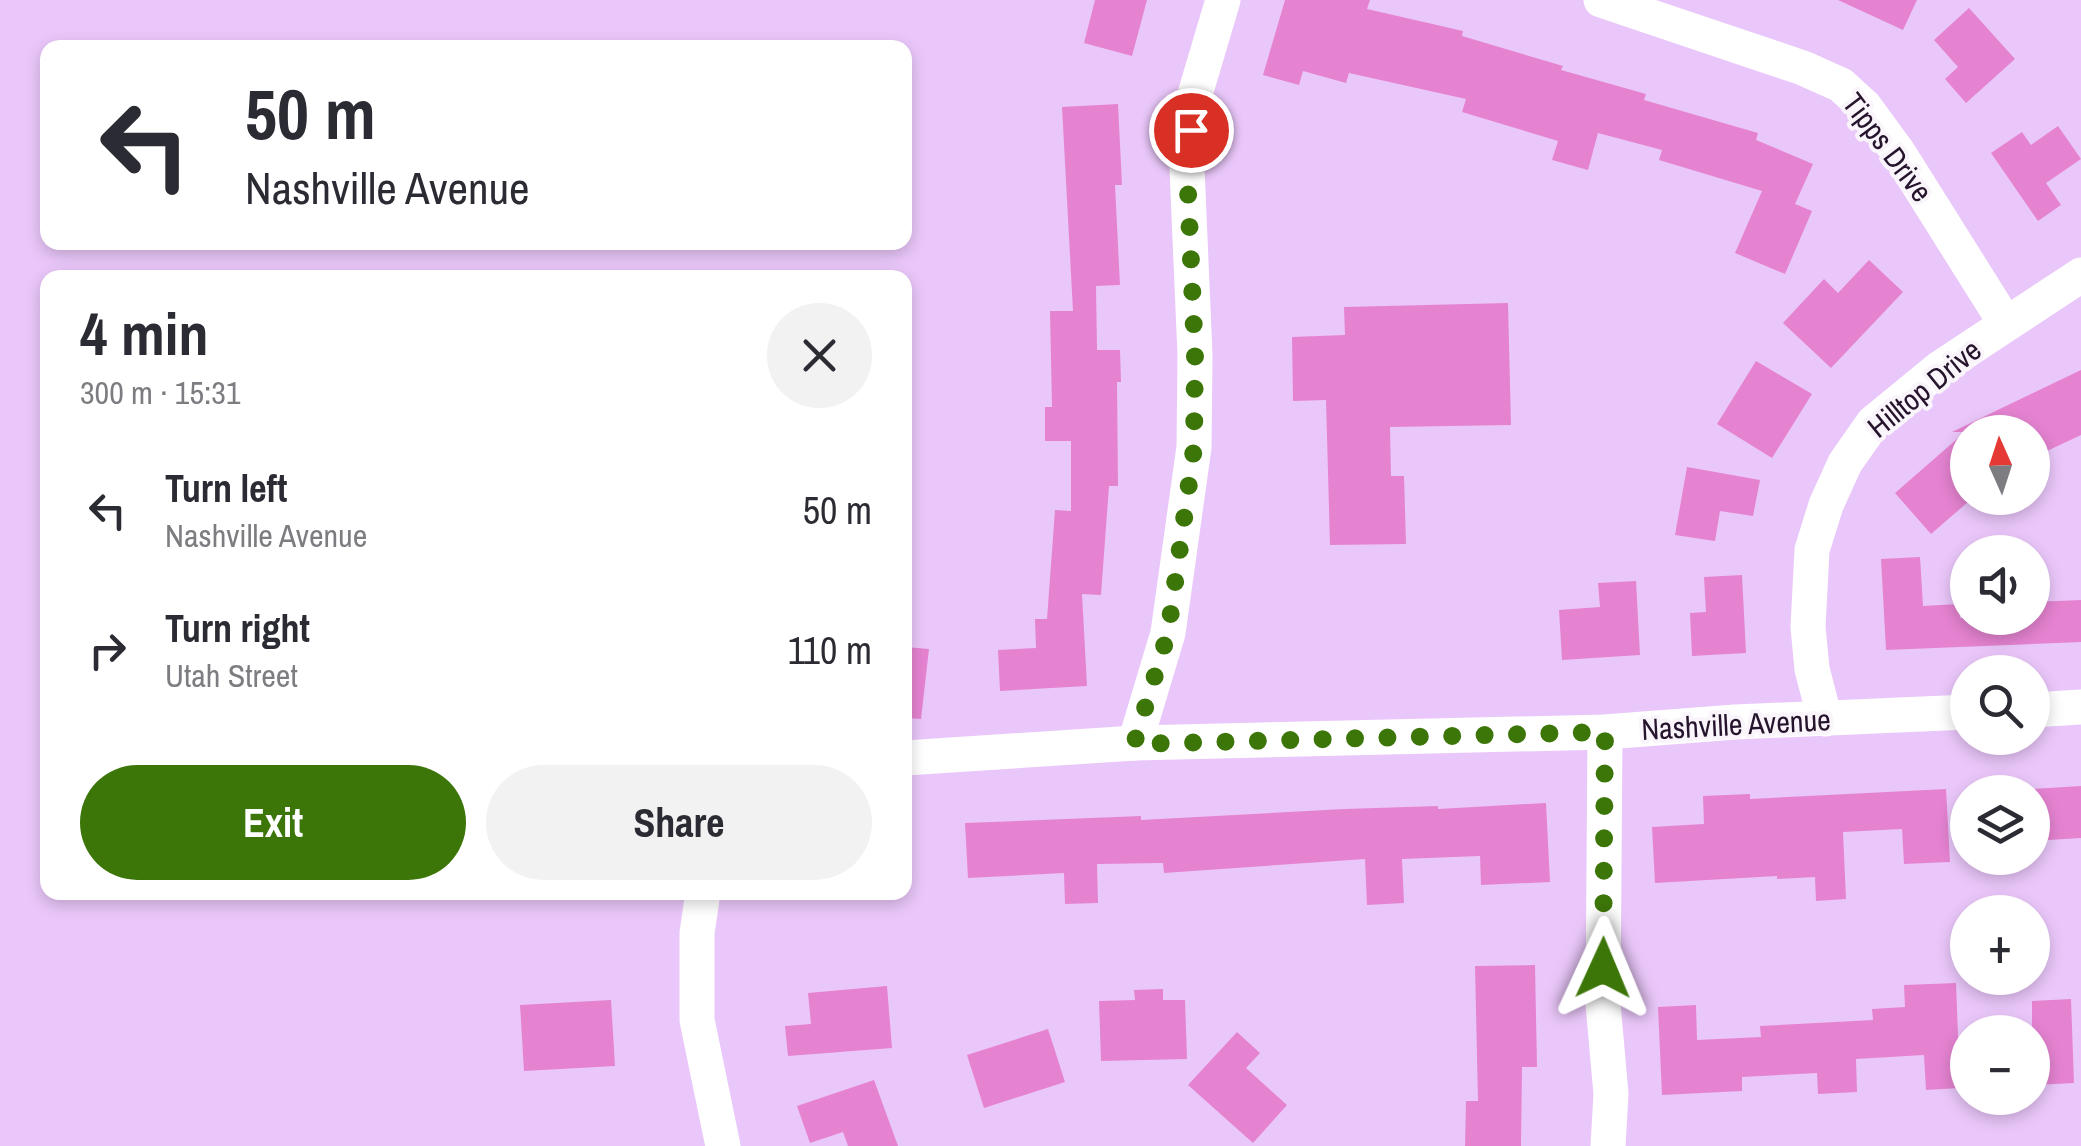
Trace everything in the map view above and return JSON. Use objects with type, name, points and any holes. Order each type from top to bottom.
[{"type":"street","points":[[1134,744],[1168,633],[1194,448],[1195,354],[1187,168],[1196,91],[1223,0]]},
{"type":"street","name":"Tipps Drive","points":[[1600,0],[1841,84],[1898,152],[2006,324]]},
{"type":"street","name":"Hilltop Drive","points":[[1825,719],[1812,670],[1808,627],[1812,550],[1845,463],[1873,423],[1940,368],[2081,275]]},
{"type":"street","points":[[2050,709],[2081,708]]},
{"type":"street","name":"Nashville Avenue","points":[[912,758],[1134,744],[1605,732],[1950,713]]},
{"type":"street","points":[[1605,732],[1603,1004],[1610,1094],[1608,1146]]},
{"type":"street","points":[[702,900],[697,933],[697,1020],[723,1146]]},
{"type":"building","points":[[1095,0],[1147,0],[1132,56],[1084,43]]},
{"type":"building","points":[[1285,0],[1370,0],[1367,9],[1463,31],[1462,36],[1646,94],[1644,100],[1758,133],[1756,140],[1813,164],[1795,204],[1812,211],[1785,274],[1735,253],[1762,191],[1659,160],[1662,150],[1598,133],[1588,170],[1552,160],[1558,141],[1462,112],[1466,99],[1349,73],[1346,83],[1303,71],[1299,85],[1263,75]]},
{"type":"building","points":[[1838,0],[1917,0],[1903,30]]},
{"type":"building","points":[[1969,8],[2015,59],[1966,103],[1945,79],[1958,67],[1934,40]]},
{"type":"building","points":[[1118,104],[1122,185],[1115,185],[1120,285],[1096,286],[1097,350],[1120,350],[1118,486],[1109,486],[1101,595],[1082,594],[1087,686],[1000,691],[998,650],[1036,648],[1035,619],[1047,619],[1055,510],[1071,511],[1071,441],[1045,441],[1045,407],[1052,407],[1050,311],[1073,311],[1062,107]]},
{"type":"building","points":[[2058,126],[2081,159],[2046,183],[2061,205],[2038,221],[1991,153],[2022,132],[2031,145]]},
{"type":"building","points":[[1869,260],[1903,292],[1831,368],[1783,323],[1824,279],[1838,293]]},
{"type":"building","points":[[1508,303],[1511,425],[1390,427],[1391,476],[1404,476],[1406,544],[1330,545],[1326,400],[1293,401],[1292,337],[1345,335],[1344,307]]},
{"type":"building","points":[[1756,361],[1812,394],[1772,458],[1717,424]]},
{"type":"building","points":[[2081,370],[2081,435],[2050,450],[2050,415],[1987,415]]},
{"type":"building","points":[[1950,445],[1953,515],[1931,534],[1895,493]]},
{"type":"building","points":[[1687,467],[1760,480],[1753,516],[1720,511],[1715,541],[1675,535]]},
{"type":"building","points":[[1920,557],[1923,606],[1950,604],[1950,635],[2050,635],[2050,601],[2081,600],[2081,642],[1886,650],[1881,559]]},
{"type":"building","points":[[1742,575],[1746,653],[1692,656],[1690,613],[1706,612],[1704,577]]},
{"type":"building","points":[[1636,581],[1640,655],[1562,660],[1559,610],[1600,607],[1598,583]]},
{"type":"building","points":[[912,648],[929,649],[921,719],[912,718]]},
{"type":"building","points":[[2081,786],[2081,838],[2050,840],[2050,788]]},
{"type":"building","points":[[1946,789],[1950,862],[1904,864],[1902,829],[1843,832],[1846,899],[1816,901],[1815,877],[1655,883],[1652,827],[1704,824],[1703,796],[1750,794],[1750,799]]},
{"type":"building","points":[[1546,803],[1550,882],[1481,885],[1480,856],[1402,859],[1404,903],[1367,905],[1365,859],[1164,873],[1163,863],[1097,864],[1098,903],[1065,904],[1064,873],[968,878],[965,823],[1141,816],[1141,820]]},
{"type":"building","points":[[1535,965],[1537,1067],[1522,1067],[1521,1146],[1465,1146],[1466,1101],[1478,1101],[1475,966]]},
{"type":"building","points":[[1950,983],[1950,995],[1956,995],[1957,1015],[1950,1015],[1950,1089],[1926,1090],[1924,1055],[1856,1059],[1857,1092],[1818,1094],[1817,1073],[1742,1077],[1742,1091],[1662,1095],[1658,1007],[1696,1005],[1697,1040],[1761,1037],[1760,1026],[1873,1020],[1872,1009],[1905,1007],[1904,985]]},
{"type":"building","points":[[887,986],[892,1048],[788,1056],[785,1026],[811,1024],[808,993]]},
{"type":"building","points":[[1163,989],[1163,1000],[1185,1000],[1187,1059],[1101,1061],[1099,1001],[1135,1000],[1134,990]]},
{"type":"building","points":[[2071,999],[2074,1083],[2050,1084],[2050,1015],[2032,1015],[2032,1001]]},
{"type":"building","points":[[611,1000],[615,1066],[524,1071],[520,1005]]},
{"type":"building","points":[[1048,1029],[1065,1082],[984,1108],[967,1055]]},
{"type":"building","points":[[1237,1032],[1260,1053],[1246,1068],[1287,1105],[1253,1143],[1188,1085]]},
{"type":"building","points":[[874,1080],[898,1146],[848,1146],[843,1132],[810,1143],[797,1106]]},
{"type":"route","points":[[1191,130],[1187,168],[1195,354],[1194,448],[1168,633],[1134,744],[1605,732],[1603,968]]}]
